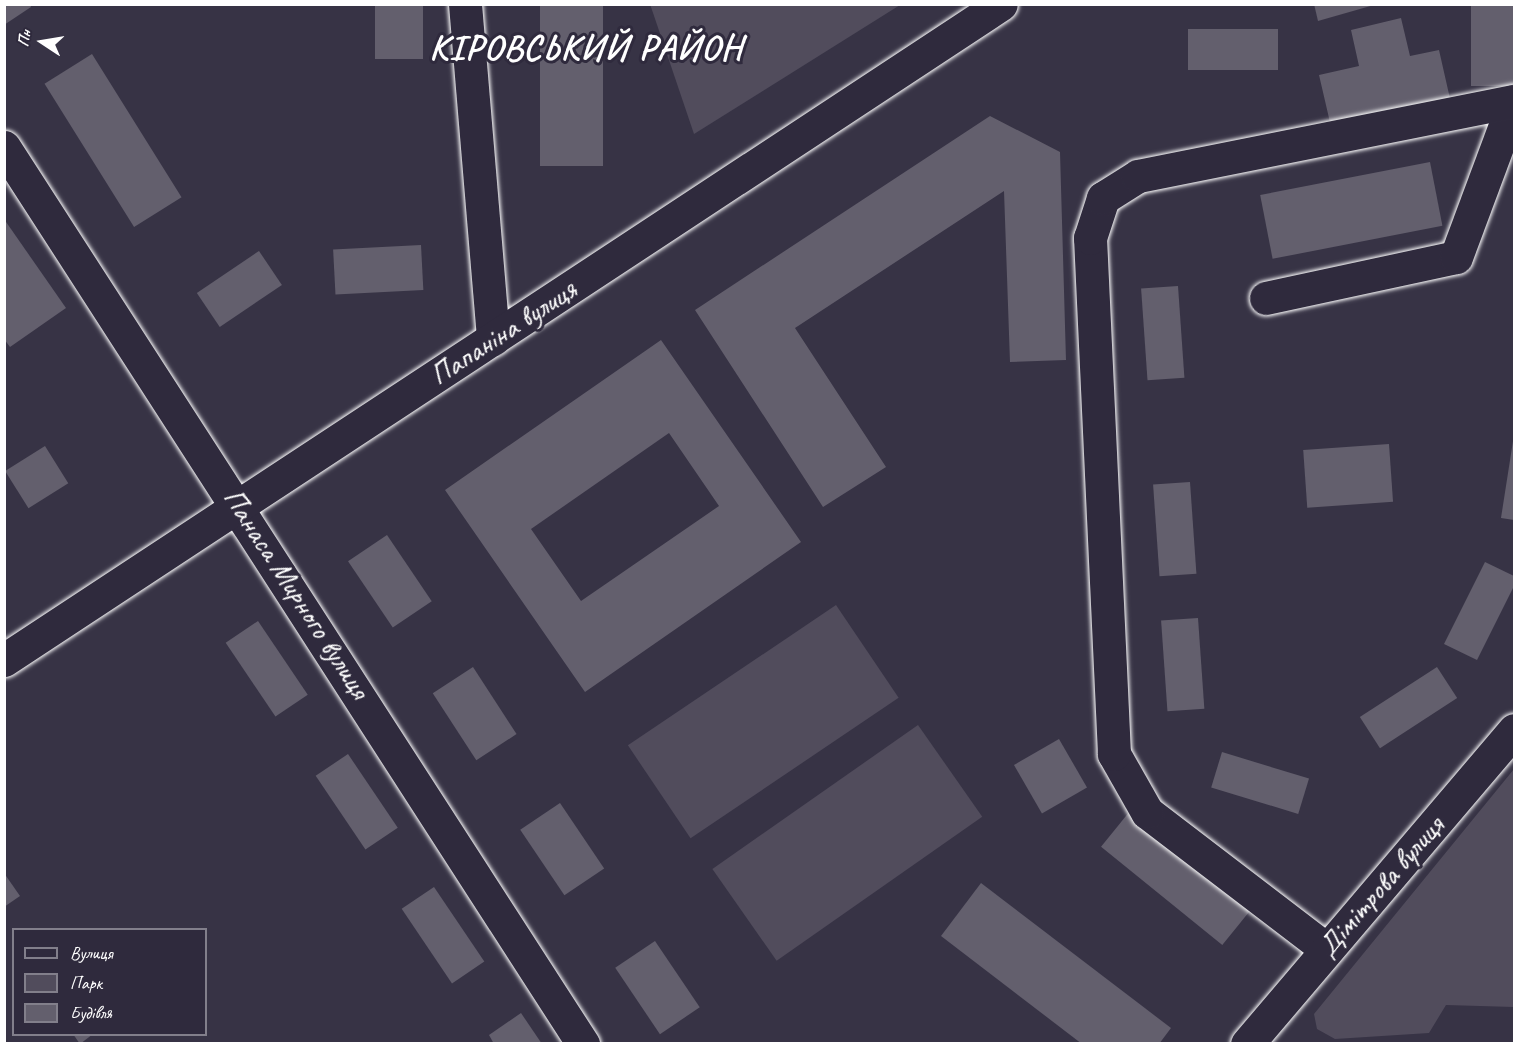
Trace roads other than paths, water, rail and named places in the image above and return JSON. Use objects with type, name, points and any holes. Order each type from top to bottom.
[{"type":"street","points":[[465,4],[493,339]]},
{"type":"street","name":"Папаніна вулиця","points":[[4,660],[1001,4]]},
{"type":"street","points":[[1266,298],[1456,257],[1514,101]]},
{"type":"street","points":[[1326,949],[1147,812],[1114,754],[1090,238],[1103,198],[1138,176],[1514,101]]},
{"type":"street","name":"Панаса Мирного вулиця","points":[[4,147],[240,505],[583,1044]]},
{"type":"street","name":"Дімітрова вулиця","points":[[1247,1044],[1515,730]]},
{"type":"district","name":"КІРОВСЬКИЙ РАЙОН","points":[[586,48]]}]
